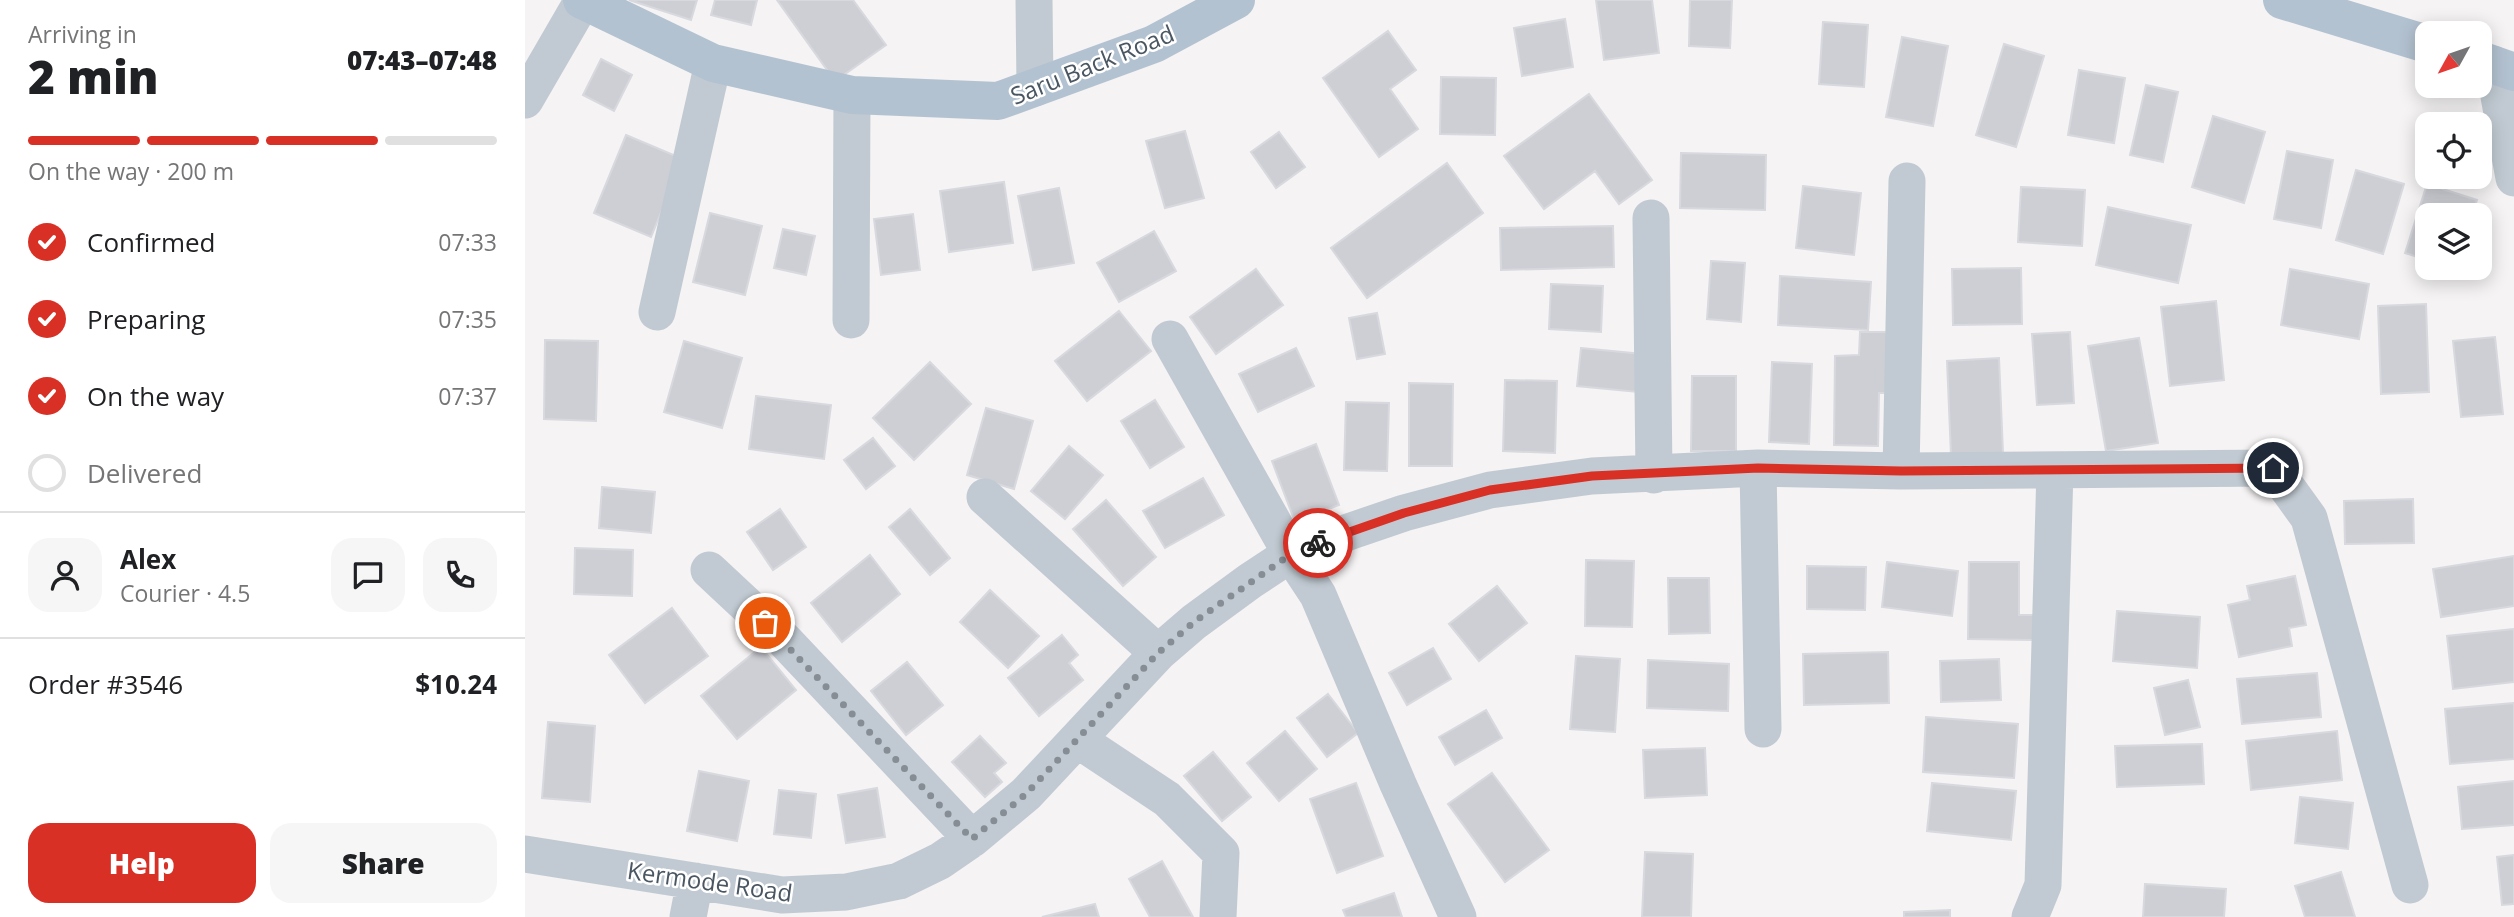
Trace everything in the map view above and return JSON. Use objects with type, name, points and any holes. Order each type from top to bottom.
[{"type":"main road","name":"Saru Back Road","points":[[583,0],[713,63],[852,95],[998,102],[1154,44],[1236,0]]},
{"type":"main road","points":[[2282,0],[2415,40]]},
{"type":"street","points":[[525,100],[583,0]]},
{"type":"street","points":[[1034,0],[1035,88]]},
{"type":"street","points":[[657,312],[713,63]]},
{"type":"street","points":[[2496,65],[2514,178]]},
{"type":"street","points":[[851,320],[852,95]]},
{"type":"street","points":[[1901,471],[1907,181]]},
{"type":"street","points":[[1651,218],[1654,475]]},
{"type":"street","points":[[1171,339],[1291,554],[1318,595],[1458,917]]},
{"type":"street","points":[[1758,468],[1763,729]]},
{"type":"street","name":"Kermode Road","points":[[525,854],[847,904],[940,862],[972,839],[1026,794],[1158,653],[1194,622],[1291,554],[1404,513],[1490,490],[1592,476],[1758,468],[1901,471],[2273,468],[2309,518],[2410,885]]},
{"type":"street","points":[[2030,917],[2043,885],[2055,470]]},
{"type":"street","points":[[985,497],[1158,653]]},
{"type":"street","points":[[709,570],[784,640],[972,839]]},
{"type":"street","points":[[1078,740],[1167,799],[1221,853],[1218,917]]},
{"type":"street","points":[[688,917],[695,881]]},
{"type":"building","points":[[629,0],[697,0],[691,20]]},
{"type":"building","points":[[715,0],[757,0],[751,25],[711,15]]},
{"type":"building","points":[[777,0],[853,0],[886,45],[835,81]]},
{"type":"building","points":[[1596,0],[1652,0],[1659,53],[1604,60]]},
{"type":"building","points":[[1690,0],[1732,0],[1730,48],[1689,46]]},
{"type":"building","points":[[1565,19],[1573,67],[1522,76],[1514,28]]},
{"type":"building","points":[[1823,22],[1868,25],[1864,87],[1819,84]]},
{"type":"building","points":[[1388,31],[1416,70],[1390,89],[1418,129],[1379,157],[1323,78]]},
{"type":"building","points":[[1902,37],[1948,46],[1933,126],[1886,117]]},
{"type":"building","points":[[2004,44],[2044,56],[2016,147],[1976,135]]},
{"type":"building","points":[[601,59],[632,75],[614,111],[583,95]]},
{"type":"building","points":[[2079,70],[2125,78],[2114,143],[2068,135]]},
{"type":"building","points":[[1441,77],[1496,78],[1495,135],[1440,134]]},
{"type":"building","points":[[2146,85],[2178,92],[2163,162],[2130,155]]},
{"type":"building","points":[[1589,94],[1652,180],[1619,204],[1595,171],[1544,209],[1504,156]]},
{"type":"building","points":[[2213,116],[2265,132],[2244,203],[2192,187]]},
{"type":"building","points":[[1185,131],[1204,198],[1165,208],[1146,141]]},
{"type":"building","points":[[1279,132],[1305,167],[1276,188],[1251,152]]},
{"type":"building","points":[[626,135],[683,159],[651,237],[594,213]]},
{"type":"building","points":[[2287,151],[2333,160],[2321,228],[2274,219]]},
{"type":"building","points":[[1681,153],[1766,155],[1765,210],[1680,208]]},
{"type":"building","points":[[1447,163],[1483,213],[1367,298],[1331,248]]},
{"type":"building","points":[[2356,170],[2404,184],[2383,254],[2336,240]]},
{"type":"building","points":[[1004,182],[1013,243],[949,252],[940,191]]},
{"type":"building","points":[[1803,186],[1861,193],[1854,255],[1796,248]]},
{"type":"building","points":[[2021,187],[2085,190],[2082,246],[2018,242]]},
{"type":"building","points":[[1059,188],[1074,263],[1033,270],[1018,196]]},
{"type":"building","points":[[2425,189],[2443,189],[2477,200],[2476,203],[2421,203]]},
{"type":"building","points":[[2108,207],[2191,225],[2178,283],[2096,265]]},
{"type":"building","points":[[710,213],[762,226],[745,295],[693,282]]},
{"type":"building","points":[[913,214],[920,270],[881,275],[874,219]]},
{"type":"building","points":[[2415,222],[2415,256],[2405,253]]},
{"type":"building","points":[[1613,226],[1614,267],[1501,270],[1500,228]]},
{"type":"building","points":[[783,229],[815,236],[806,275],[774,268]]},
{"type":"building","points":[[1154,231],[1176,271],[1119,302],[1097,263]]},
{"type":"building","points":[[1711,261],[1745,263],[1741,322],[1707,319]]},
{"type":"building","points":[[2021,268],[2022,324],[1953,325],[1952,269]]},
{"type":"building","points":[[1256,269],[1283,305],[1216,354],[1190,317]]},
{"type":"building","points":[[2290,269],[2369,284],[2359,339],[2281,325]]},
{"type":"building","points":[[1780,276],[1871,282],[1868,330],[1778,325]]},
{"type":"building","points":[[1551,284],[1603,286],[1601,332],[1549,329]]},
{"type":"building","points":[[2216,301],[2224,380],[2170,386],[2161,307]]},
{"type":"building","points":[[2426,304],[2429,392],[2381,394],[2378,306]]},
{"type":"building","points":[[1119,311],[1151,351],[1087,401],[1055,361]]},
{"type":"building","points":[[1377,313],[1385,354],[1357,359],[1349,318]]},
{"type":"building","points":[[1860,332],[1892,332],[1892,393],[1879,393],[1878,446],[1834,445],[1835,356],[1859,355]]},
{"type":"building","points":[[2070,332],[2074,403],[2037,405],[2032,334]]},
{"type":"building","points":[[2495,337],[2503,414],[2461,417],[2453,341]]},
{"type":"building","points":[[2139,338],[2158,443],[2106,451],[2088,346]]},
{"type":"building","points":[[545,340],[598,341],[596,421],[544,419]]},
{"type":"building","points":[[684,341],[742,358],[722,428],[664,412]]},
{"type":"building","points":[[1296,348],[1314,386],[1258,412],[1239,374]]},
{"type":"building","points":[[1581,348],[1642,354],[1638,392],[1577,386]]},
{"type":"building","points":[[1999,358],[2003,453],[1951,455],[1947,361]]},
{"type":"building","points":[[930,362],[971,404],[914,460],[873,418]]},
{"type":"building","points":[[1772,362],[1812,364],[1809,444],[1769,442]]},
{"type":"building","points":[[1692,376],[1736,376],[1736,451],[1691,451]]},
{"type":"building","points":[[1505,380],[1557,381],[1555,453],[1503,451]]},
{"type":"building","points":[[1409,383],[1453,384],[1452,466],[1409,466]]},
{"type":"building","points":[[756,396],[831,405],[824,459],[749,449]]},
{"type":"building","points":[[1155,400],[1184,447],[1150,468],[1121,421]]},
{"type":"building","points":[[1346,402],[1389,403],[1387,471],[1344,470]]},
{"type":"building","points":[[986,408],[1033,421],[1014,489],[967,475]]},
{"type":"building","points":[[873,438],[895,466],[866,489],[844,460]]},
{"type":"building","points":[[1316,444],[1339,505],[1295,522],[1272,461]]},
{"type":"building","points":[[1069,446],[1103,475],[1065,519],[1031,491]]},
{"type":"building","points":[[1203,478],[1224,515],[1165,548],[1143,511]]},
{"type":"building","points":[[602,487],[655,492],[651,533],[599,528]]},
{"type":"building","points":[[2413,499],[2414,543],[2345,544],[2344,501]]},
{"type":"building","points":[[1106,500],[1156,557],[1123,586],[1073,529]]},
{"type":"building","points":[[780,509],[806,547],[773,570],[747,532]]},
{"type":"building","points":[[910,509],[950,558],[930,575],[889,527]]},
{"type":"building","points":[[575,548],[633,550],[632,596],[574,594]]},
{"type":"building","points":[[870,555],[900,594],[842,642],[811,603]]},
{"type":"building","points":[[2514,556],[2514,606],[2441,617],[2433,569]]},
{"type":"building","points":[[1586,560],[1634,561],[1632,627],[1585,626]]},
{"type":"building","points":[[1887,562],[1958,571],[1952,616],[1882,607]]},
{"type":"building","points":[[1969,562],[2019,562],[2019,615],[2038,615],[2038,640],[1968,639]]},
{"type":"building","points":[[1807,566],[1866,567],[1865,610],[1807,609]]},
{"type":"building","points":[[2295,576],[2306,625],[2289,628],[2292,646],[2239,657],[2228,605],[2250,600],[2247,586]]},
{"type":"building","points":[[1668,578],[1709,578],[1710,633],[1669,634]]},
{"type":"building","points":[[1497,586],[1527,623],[1479,661],[1449,624]]},
{"type":"building","points":[[990,590],[1039,636],[1008,668],[960,622]]},
{"type":"building","points":[[672,608],[708,656],[645,703],[609,655]]},
{"type":"building","points":[[2117,611],[2200,617],[2197,668],[2113,661]]},
{"type":"building","points":[[2514,629],[2514,682],[2453,689],[2447,636]]},
{"type":"building","points":[[1062,635],[1078,655],[1069,663],[1083,680],[1039,716],[1008,678]]},
{"type":"building","points":[[761,647],[796,690],[737,739],[701,696]]},
{"type":"building","points":[[1433,648],[1451,679],[1407,705],[1389,673]]},
{"type":"building","points":[[1888,652],[1889,703],[1804,705],[1803,654]]},
{"type":"building","points":[[1576,656],[1620,659],[1615,732],[1570,729]]},
{"type":"building","points":[[1999,659],[2001,700],[1941,702],[1940,661]]},
{"type":"building","points":[[1648,660],[1729,664],[1728,711],[1647,708]]},
{"type":"building","points":[[907,662],[943,705],[906,735],[871,691]]},
{"type":"building","points":[[2317,673],[2321,717],[2242,724],[2237,679]]},
{"type":"building","points":[[2188,680],[2200,727],[2165,735],[2154,688]]},
{"type":"building","points":[[1328,694],[1358,733],[1327,757],[1297,718]]},
{"type":"building","points":[[2514,703],[2514,759],[2450,764],[2445,709]]},
{"type":"building","points":[[1486,710],[1502,738],[1455,765],[1439,737]]},
{"type":"building","points":[[1926,717],[2018,724],[2014,778],[1923,772]]},
{"type":"building","points":[[548,722],[595,726],[590,802],[542,798]]},
{"type":"building","points":[[1285,731],[1317,769],[1279,801],[1247,763]]},
{"type":"building","points":[[2337,731],[2342,780],[2251,790],[2246,741]]},
{"type":"building","points":[[980,736],[1006,763],[994,773],[1002,782],[985,797],[952,762]]},
{"type":"building","points":[[2202,744],[2204,784],[2117,787],[2115,746]]},
{"type":"building","points":[[1705,748],[1707,795],[1645,798],[1643,750]]},
{"type":"building","points":[[1213,752],[1251,797],[1222,821],[1184,776]]},
{"type":"building","points":[[699,771],[749,781],[737,841],[687,831]]},
{"type":"building","points":[[1492,773],[1549,850],[1505,882],[1448,804]]},
{"type":"building","points":[[2514,781],[2514,825],[2462,829],[2458,787]]},
{"type":"building","points":[[1356,783],[1383,856],[1337,873],[1310,799]]},
{"type":"building","points":[[1932,783],[2016,791],[2011,840],[1927,831]]},
{"type":"building","points":[[877,788],[885,837],[846,843],[838,795]]},
{"type":"building","points":[[779,790],[816,794],[811,838],[774,834]]},
{"type":"building","points":[[2300,797],[2353,803],[2348,849],[2295,843]]},
{"type":"building","points":[[1645,852],[1693,854],[1691,917],[1642,917]]},
{"type":"building","points":[[2514,855],[2514,904],[2502,905],[2497,857]]},
{"type":"building","points":[[1162,861],[1193,917],[1150,917],[1129,879]]},
{"type":"building","points":[[2341,872],[2355,917],[2305,917],[2295,886]]},
{"type":"building","points":[[2145,884],[2226,889],[2224,917],[2143,917]]},
{"type":"building","points":[[1394,893],[1402,917],[1346,917],[1343,910]]},
{"type":"building","points":[[1095,904],[1099,917],[1042,917]]},
{"type":"building","points":[[1950,910],[1950,917],[1904,917],[1904,912]]},
{"type":"way so far","points":[[765,623],[972,839],[1026,794],[1158,653],[1194,622],[1291,554],[1318,543]]},
{"type":"route","points":[[1318,543],[1404,513],[1490,490],[1592,476],[1758,468],[1901,471],[2273,468]]}]
